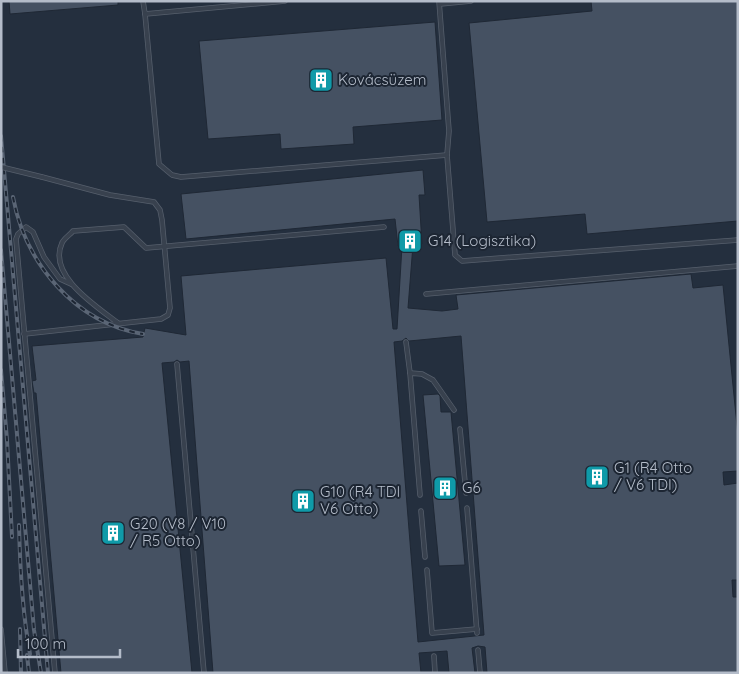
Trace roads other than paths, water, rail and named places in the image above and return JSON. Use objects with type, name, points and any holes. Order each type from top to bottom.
[{"type":"lane","points":[[143,1],[159,164],[172,175],[181,178],[447,155]]},
{"type":"lane","points":[[145,14],[285,1]]},
{"type":"lane","points":[[471,1],[440,3],[449,131],[447,155],[455,255],[462,261],[738,240]]},
{"type":"lane","points":[[1,167],[110,195],[154,202],[160,210],[170,308],[168,315],[161,319],[24,334]]},
{"type":"lane","points":[[55,673],[16,239],[22,230],[26,227],[33,232],[44,257],[60,279],[71,284]]},
{"type":"lane","points":[[118,323],[87,300],[63,273],[59,255],[62,242],[73,231],[124,227],[146,248],[384,227]]},
{"type":"lane","points":[[426,294],[738,266]]},
{"type":"lane","points":[[406,342],[420,495]]},
{"type":"lane","points":[[178,364],[204,673]]},
{"type":"lane","points":[[410,373],[422,374],[433,380],[454,410]]},
{"type":"lane","points":[[460,429],[466,493]]},
{"type":"lane","points":[[426,570],[432,633],[477,631],[467,508]]},
{"type":"lane","points":[[421,511],[425,557]]},
{"type":"lane","points":[[1,629],[5,673]]},
{"type":"lane","points":[[478,650],[480,673]]},
{"type":"lane","points":[[434,656],[435,673]]},
{"type":"railway","points":[[1,136],[48,673]]},
{"type":"railway","points":[[13,197],[19,221],[29,245],[41,266],[57,286],[75,303],[96,317],[118,328],[143,334]]},
{"type":"railway","points":[[1,250],[34,630],[41,673]]},
{"type":"railway","points":[[1,370],[12,537]]},
{"type":"railway","points":[[19,525],[22,590],[30,654]]},
{"type":"railway","points":[[20,629],[21,673]]},
{"type":"railway","points":[[27,655],[29,673]]},
{"type":"place","name":"Kovácsüzem","points":[[321,80]]},
{"type":"place","name":"G14 (Logisztika)","points":[[410,241]]},
{"type":"place","name":"G1 (R4 Otto / V6 TDI)","points":[[597,477]]},
{"type":"place","name":"G6","points":[[445,488]]},
{"type":"place","name":"G10 (R4 TDI V6 Otto)","points":[[303,501]]},
{"type":"place","name":"G20 (V8 / V10 / R5 Otto)","points":[[113,533]]}]
